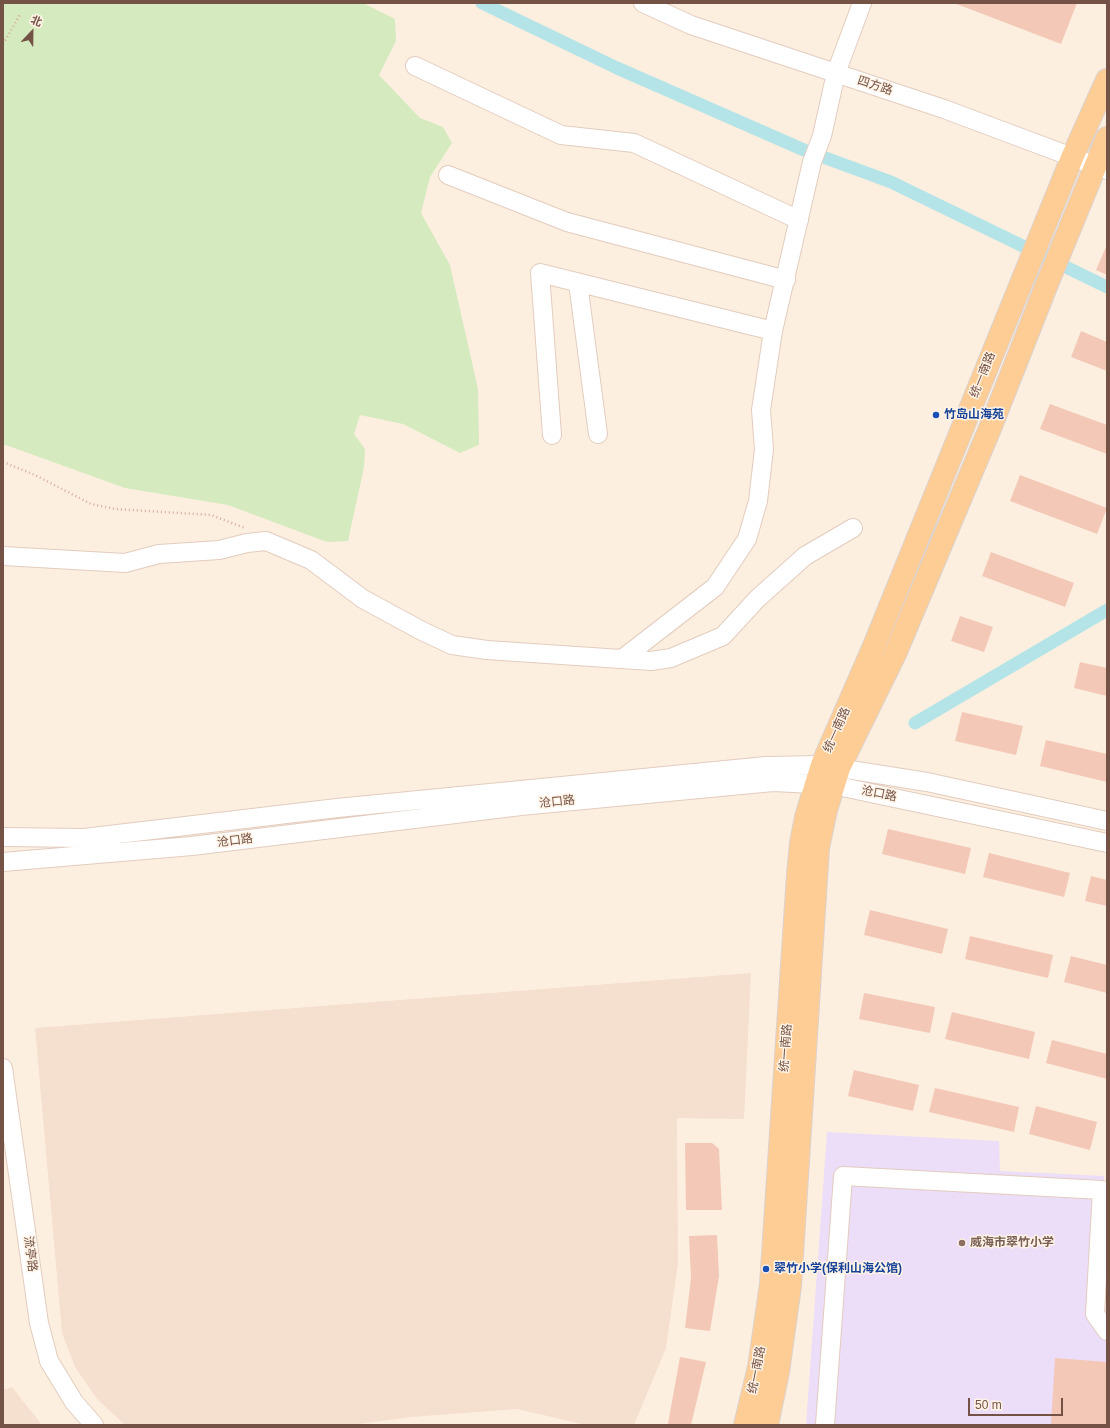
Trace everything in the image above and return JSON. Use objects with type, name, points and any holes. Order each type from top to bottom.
[{"type":"main road","name":"统一南路","points":[[745,1425],[759,1367],[771,1284],[801,843],[874,646],[1038,240],[1072,158],[1107,80]]},
{"type":"main road","name":"统一南路","points":[[767,1425],[778,1372],[790,1286],[818,848],[826,810],[827,775],[895,654],[991,426],[1060,250],[1101,168],[1107,138]]},
{"type":"street","name":"四方路","points":[[643,3],[691,25],[944,109],[1101,168]]},
{"type":"street","points":[[622,659],[716,587],[746,539],[758,501],[764,449],[761,410],[773,331],[812,162],[822,136],[836,74],[862,3]]},
{"type":"street","points":[[415,66],[561,135],[634,143],[799,220]]},
{"type":"street","points":[[448,175],[567,222],[786,280]]},
{"type":"street","points":[[552,435],[540,273],[773,331]]},
{"type":"street","points":[[578,283],[598,434]]},
{"type":"street","points":[[3,556],[125,563],[159,554],[219,550],[247,543],[266,541],[311,560],[363,599],[422,631],[452,645],[487,650],[651,661],[671,658],[723,636],[757,599],[805,556],[853,528]]},
{"type":"street","name":"沧口路","points":[[3,837],[84,838],[361,805],[766,766],[827,775],[927,782],[1107,821]]},
{"type":"street","name":"沧口路","points":[[3,862],[192,846],[521,806],[773,782],[827,775],[1107,843]]},
{"type":"street","name":"流亭路","points":[[3,1068],[39,1324],[49,1361],[74,1402],[94,1425]]},
{"type":"street","points":[[825,1425],[843,1176],[1102,1190],[1095,1314],[1107,1331]]},
{"type":"path","points":[[3,44],[21,13]]},
{"type":"path","points":[[3,462],[35,474],[91,504],[115,509],[212,515],[242,526],[266,541]]},
{"type":"shaded area","points":[[751,973],[744,1119],[677,1118],[678,1263],[666,1348],[634,1425],[586,1425],[517,1409],[412,1417],[351,1425],[125,1425],[97,1399],[75,1367],[62,1333],[35,1028]]},
{"type":"shaded area","name":"威海市翠竹小学","points":[[827,1132],[999,1141],[1000,1171],[1104,1176],[1105,1310],[1107,1312],[1107,1425],[806,1425]]},
{"type":"shaded area","points":[[12,1387],[42,1425],[3,1425],[3,1390]]},
{"type":"green space","points":[[3,3],[363,3],[395,19],[396,41],[379,75],[420,118],[443,127],[452,143],[430,177],[421,213],[450,265],[478,389],[479,445],[460,453],[403,424],[360,415],[354,434],[365,449],[364,467],[348,541],[327,542],[228,505],[125,488],[3,444]]},
{"type":"building","points":[[954,3],[1077,3],[1061,44]]},
{"type":"building","points":[[1106,247],[1107,248],[1107,275],[1096,270]]},
{"type":"building","points":[[1081,331],[1107,342],[1107,371],[1071,357]]},
{"type":"building","points":[[1050,404],[1107,425],[1107,454],[1040,429]]},
{"type":"building","points":[[1020,475],[1107,508],[1097,534],[1010,501]]},
{"type":"building","points":[[991,552],[1074,583],[1065,607],[982,576]]},
{"type":"building","points":[[960,616],[993,627],[984,652],[951,641]]},
{"type":"building","points":[[1080,662],[1107,668],[1107,696],[1074,688]]},
{"type":"building","points":[[962,712],[1023,726],[1016,755],[955,741]]},
{"type":"building","points":[[1046,740],[1107,754],[1107,782],[1040,766]]},
{"type":"building","points":[[888,829],[971,848],[965,874],[882,854]]},
{"type":"building","points":[[989,853],[1070,873],[1064,897],[983,877]]},
{"type":"building","points":[[1091,876],[1107,880],[1107,906],[1085,901]]},
{"type":"building","points":[[870,910],[948,929],[942,954],[864,935]]},
{"type":"building","points":[[970,936],[1053,955],[1048,978],[965,959]]},
{"type":"building","points":[[1071,956],[1107,965],[1107,993],[1064,982]]},
{"type":"building","points":[[864,993],[935,1007],[930,1033],[859,1019]]},
{"type":"building","points":[[952,1012],[1035,1032],[1029,1059],[945,1039]]},
{"type":"building","points":[[1052,1040],[1107,1054],[1107,1079],[1046,1063]]},
{"type":"building","points":[[854,1070],[919,1085],[913,1111],[848,1096]]},
{"type":"building","points":[[935,1088],[1019,1107],[1014,1132],[929,1112]]},
{"type":"building","points":[[1036,1106],[1097,1122],[1090,1150],[1029,1134]]},
{"type":"building","points":[[685,1143],[712,1143],[719,1149],[722,1210],[686,1210]]},
{"type":"building","points":[[717,1235],[719,1276],[710,1331],[685,1328],[691,1278],[689,1236]]},
{"type":"building","points":[[680,1357],[706,1362],[691,1425],[665,1425],[668,1424]]},
{"type":"building","points":[[1055,1358],[1107,1362],[1107,1425],[1051,1425]]},
{"type":"waterway","points":[[482,3],[617,68],[804,150],[891,182],[1107,287]]},
{"type":"waterway","points":[[915,723],[1107,610]]},
{"type":"place","name":"竹岛山海苑","points":[[936,415]]},
{"type":"place","name":"威海市翠竹小学","points":[[962,1243]]},
{"type":"place","name":"翠竹小学(保利山海公馆)","points":[[766,1269]]}]
